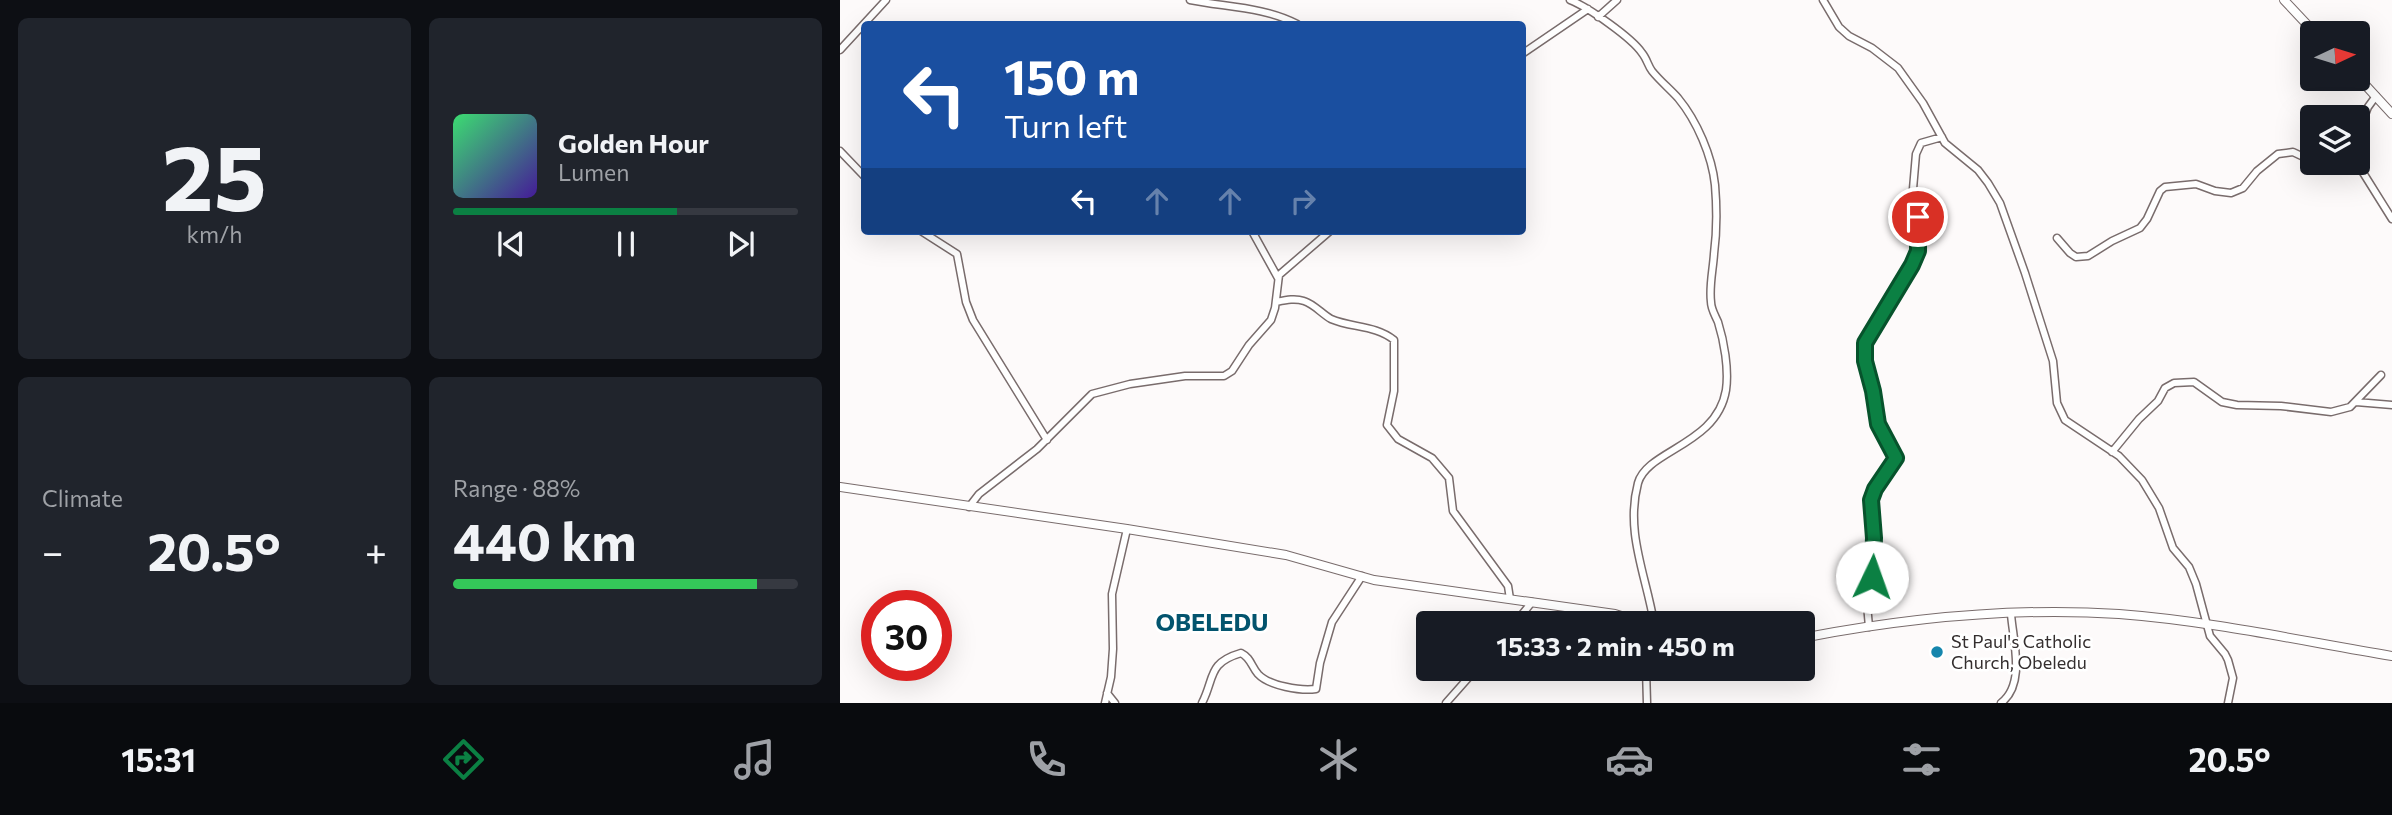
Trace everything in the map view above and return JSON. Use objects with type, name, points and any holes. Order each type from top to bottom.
[{"type":"main road","points":[[2284,0],[2304,21]]},
{"type":"main road","points":[[2370,90],[2392,114]]},
{"type":"main road","points":[[840,487],[1286,555],[1362,576],[1594,611]]},
{"type":"main road","points":[[1815,636],[1980,614],[2117,614],[2205,625],[2392,656]]},
{"type":"street","points":[[867,21],[886,0]]},
{"type":"street","points":[[1190,0],[1268,13],[1291,21]]},
{"type":"street","points":[[1570,0],[1588,9],[1640,50],[1653,72],[1679,100],[1704,147],[1714,182],[1717,222],[1711,304],[1723,343],[1726,389],[1721,406],[1712,421],[1698,435],[1644,470],[1638,482],[1633,528],[1651,611]]},
{"type":"street","points":[[1598,17],[1617,0]]},
{"type":"street","points":[[1823,0],[1839,27],[1898,68],[1923,103],[1942,137],[1955,153],[1978,170],[2000,204],[2053,360],[2057,403],[2065,420],[2112,452],[2142,480],[2159,508],[2173,548],[2189,567],[2196,584],[2205,625],[2215,645],[2225,654],[2231,669],[2233,678],[2228,703]]},
{"type":"street","points":[[1526,51],[1588,9]]},
{"type":"street","points":[[840,50],[861,27]]},
{"type":"street","points":[[2369,105],[2376,96]]},
{"type":"street","points":[[1869,627],[1866,593],[1873,568],[1874,538],[1871,500],[1875,489],[1896,458],[1878,424],[1865,361],[1865,343],[1902,284],[1918,251],[1918,208],[1913,188],[1916,155],[1922,142],[1942,137]]},
{"type":"street","points":[[840,151],[861,173]]},
{"type":"street","points":[[2057,238],[2076,257],[2088,256],[2140,228],[2160,191],[2165,187],[2196,184],[2231,193],[2243,188],[2256,172],[2278,154],[2293,152],[2300,155]]},
{"type":"street","points":[[2364,175],[2392,219]]},
{"type":"street","points":[[927,235],[957,254],[972,320],[1047,440]]},
{"type":"street","points":[[969,507],[979,494],[1047,440],[1092,394],[1130,384],[1185,376],[1224,376],[1232,371],[1249,345],[1268,326],[1276,302],[1278,278],[1254,235]]},
{"type":"street","points":[[1278,278],[1326,235]]},
{"type":"street","points":[[1276,302],[1296,299],[1308,302],[1328,317],[1352,326],[1371,328],[1394,340],[1394,391],[1387,425],[1398,439],[1432,458],[1449,478],[1453,511],[1508,586],[1510,599]]},
{"type":"street","points":[[2112,452],[2158,401],[2165,388],[2174,383],[2194,382],[2222,402],[2237,405],[2281,406],[2331,412],[2350,407],[2381,375]]},
{"type":"street","points":[[2356,402],[2392,405]]},
{"type":"street","points":[[1105,703],[1113,649],[1112,594],[1127,529]]},
{"type":"street","points":[[1202,703],[1213,670],[1222,661],[1241,653],[1265,680],[1290,687],[1316,689],[1320,663],[1332,622],[1362,576]]},
{"type":"street","points":[[1525,611],[1532,602]]},
{"type":"street","points":[[2001,703],[2009,697],[2015,684],[2011,614]]},
{"type":"street","points":[[1449,701],[1466,681]]},
{"type":"street","points":[[1646,681],[1647,703]]},
{"type":"street","points":[[1107,693],[1115,703]]},
{"type":"place","name":"St Paul's Catholic Church, Obeledu","points":[[1937,652]]},
{"type":"district","name":"OBELEDU","points":[[1212,623]]},
{"type":"route","points":[[1872,577],[1874,538],[1871,500],[1896,454],[1878,424],[1871,379],[1865,361],[1865,343],[1902,284],[1918,251],[1918,217]]}]
